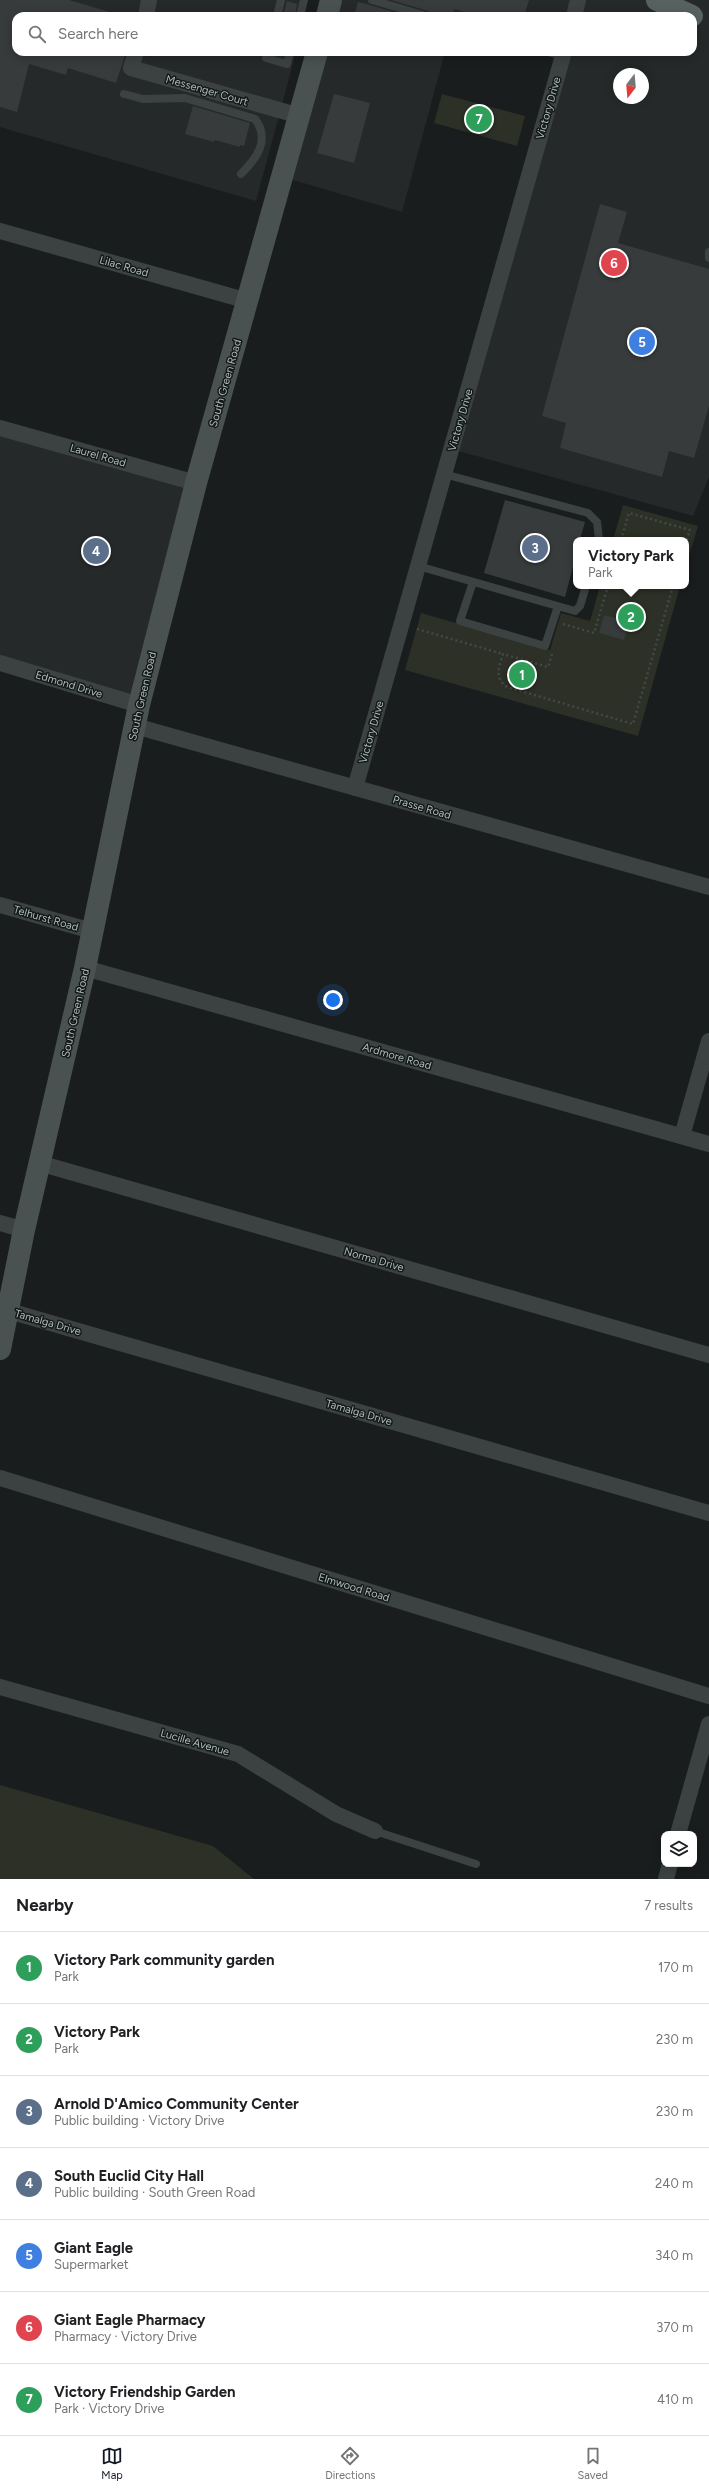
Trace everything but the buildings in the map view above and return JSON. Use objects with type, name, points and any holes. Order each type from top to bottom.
[{"type":"main road","points":[[328,12],[332,0]]},
{"type":"main road","points":[[657,0],[684,12]]},
{"type":"main road","points":[[697,18],[709,24]]},
{"type":"main road","name":"South Green Road","points":[[0,1349],[9,1311],[24,1230],[85,968],[139,705],[196,483],[316,56]]},
{"type":"street","points":[[147,12],[149,0]]},
{"type":"street","points":[[575,12],[578,0]]},
{"type":"street","name":"Messenger Court","points":[[135,56],[131,68],[300,116]]},
{"type":"street","name":"Victory Drive","points":[[356,788],[444,474],[557,56]]},
{"type":"street","name":"Lilac Road","points":[[0,231],[248,301]]},
{"type":"street","name":"Laurel Road","points":[[0,428],[196,483]]},
{"type":"street","name":"Edmond Drive","points":[[0,664],[139,705]]},
{"type":"street","name":"Prasse Road","points":[[135,726],[709,887]]},
{"type":"street","name":"Telhurst Road","points":[[0,905],[92,931]]},
{"type":"street","name":"Ardmore Road","points":[[85,968],[709,1144]]},
{"type":"street","points":[[682,1136],[709,1041]]},
{"type":"street","name":"Norma Drive","points":[[39,1163],[709,1354]]},
{"type":"street","points":[[0,1223],[24,1230]]},
{"type":"street","name":"Tamalga Drive","points":[[9,1311],[709,1513]]},
{"type":"street","name":"Elmwood Road","points":[[0,1478],[709,1696]]},
{"type":"street","name":"Lucille Avenue","points":[[0,1687],[238,1754],[336,1814],[375,1832]]},
{"type":"street","points":[[679,1831],[709,1724]]},
{"type":"street","points":[[666,1879],[669,1867]]},
{"type":"lane","points":[[278,12],[281,0]]},
{"type":"lane","points":[[301,12],[304,0]]},
{"type":"lane","points":[[372,0],[412,12]]},
{"type":"lane","points":[[266,56],[266,58],[287,64],[289,56]]},
{"type":"lane","points":[[124,94],[143,99],[185,98],[255,120],[262,134],[262,142],[258,155],[241,174]]},
{"type":"lane","points":[[709,252],[709,258]]},
{"type":"lane","points":[[444,474],[588,513],[597,522],[599,537]]},
{"type":"lane","points":[[418,566],[574,610],[580,606],[585,589]]},
{"type":"lane","points":[[473,582],[460,621],[545,646],[558,606]]},
{"type":"lane","points":[[375,1832],[476,1864]]},
{"type":"path","points":[[622,537],[629,513],[690,530],[688,537]]},
{"type":"path","points":[[558,630],[560,623],[594,633],[607,589]]},
{"type":"path","points":[[503,654],[498,672],[499,678],[507,687],[633,724],[672,589]]},
{"type":"path","points":[[417,629],[548,667],[552,653]]},
{"type":"shaded area","points":[[0,0],[308,0],[305,12],[12,12],[12,56],[295,56],[256,201],[0,127]]},
{"type":"shaded area","points":[[332,0],[709,0],[709,477],[693,516],[451,449],[562,57],[559,56],[697,56],[697,12],[328,12]]},
{"type":"shaded area","points":[[316,56],[444,56],[402,212],[283,177]]},
{"type":"shaded area","points":[[442,94],[525,116],[517,146],[434,123]]},
{"type":"shaded area","points":[[0,428],[196,483],[139,705],[0,663]]},
{"type":"shaded area","points":[[623,505],[698,526],[689,556],[689,537],[614,537]]},
{"type":"shaded area","points":[[599,589],[679,589],[638,736],[405,670],[421,613],[550,650],[561,613],[590,621]]},
{"type":"shaded area","points":[[0,1785],[213,1846],[254,1879],[0,1879]]},
{"type":"place","name":"Victory Friendship Garden","points":[[479,119]]},
{"type":"place","name":"Giant Eagle Pharmacy","points":[[614,263]]},
{"type":"place","name":"Giant Eagle","points":[[642,342]]},
{"type":"place","name":"Arnold D'Amico Community Center","points":[[535,548]]},
{"type":"place","name":"South Euclid City Hall","points":[[96,551]]},
{"type":"place","name":"Victory Park","points":[[631,617]]},
{"type":"place","name":"Victory Park community garden","points":[[522,675]]}]
